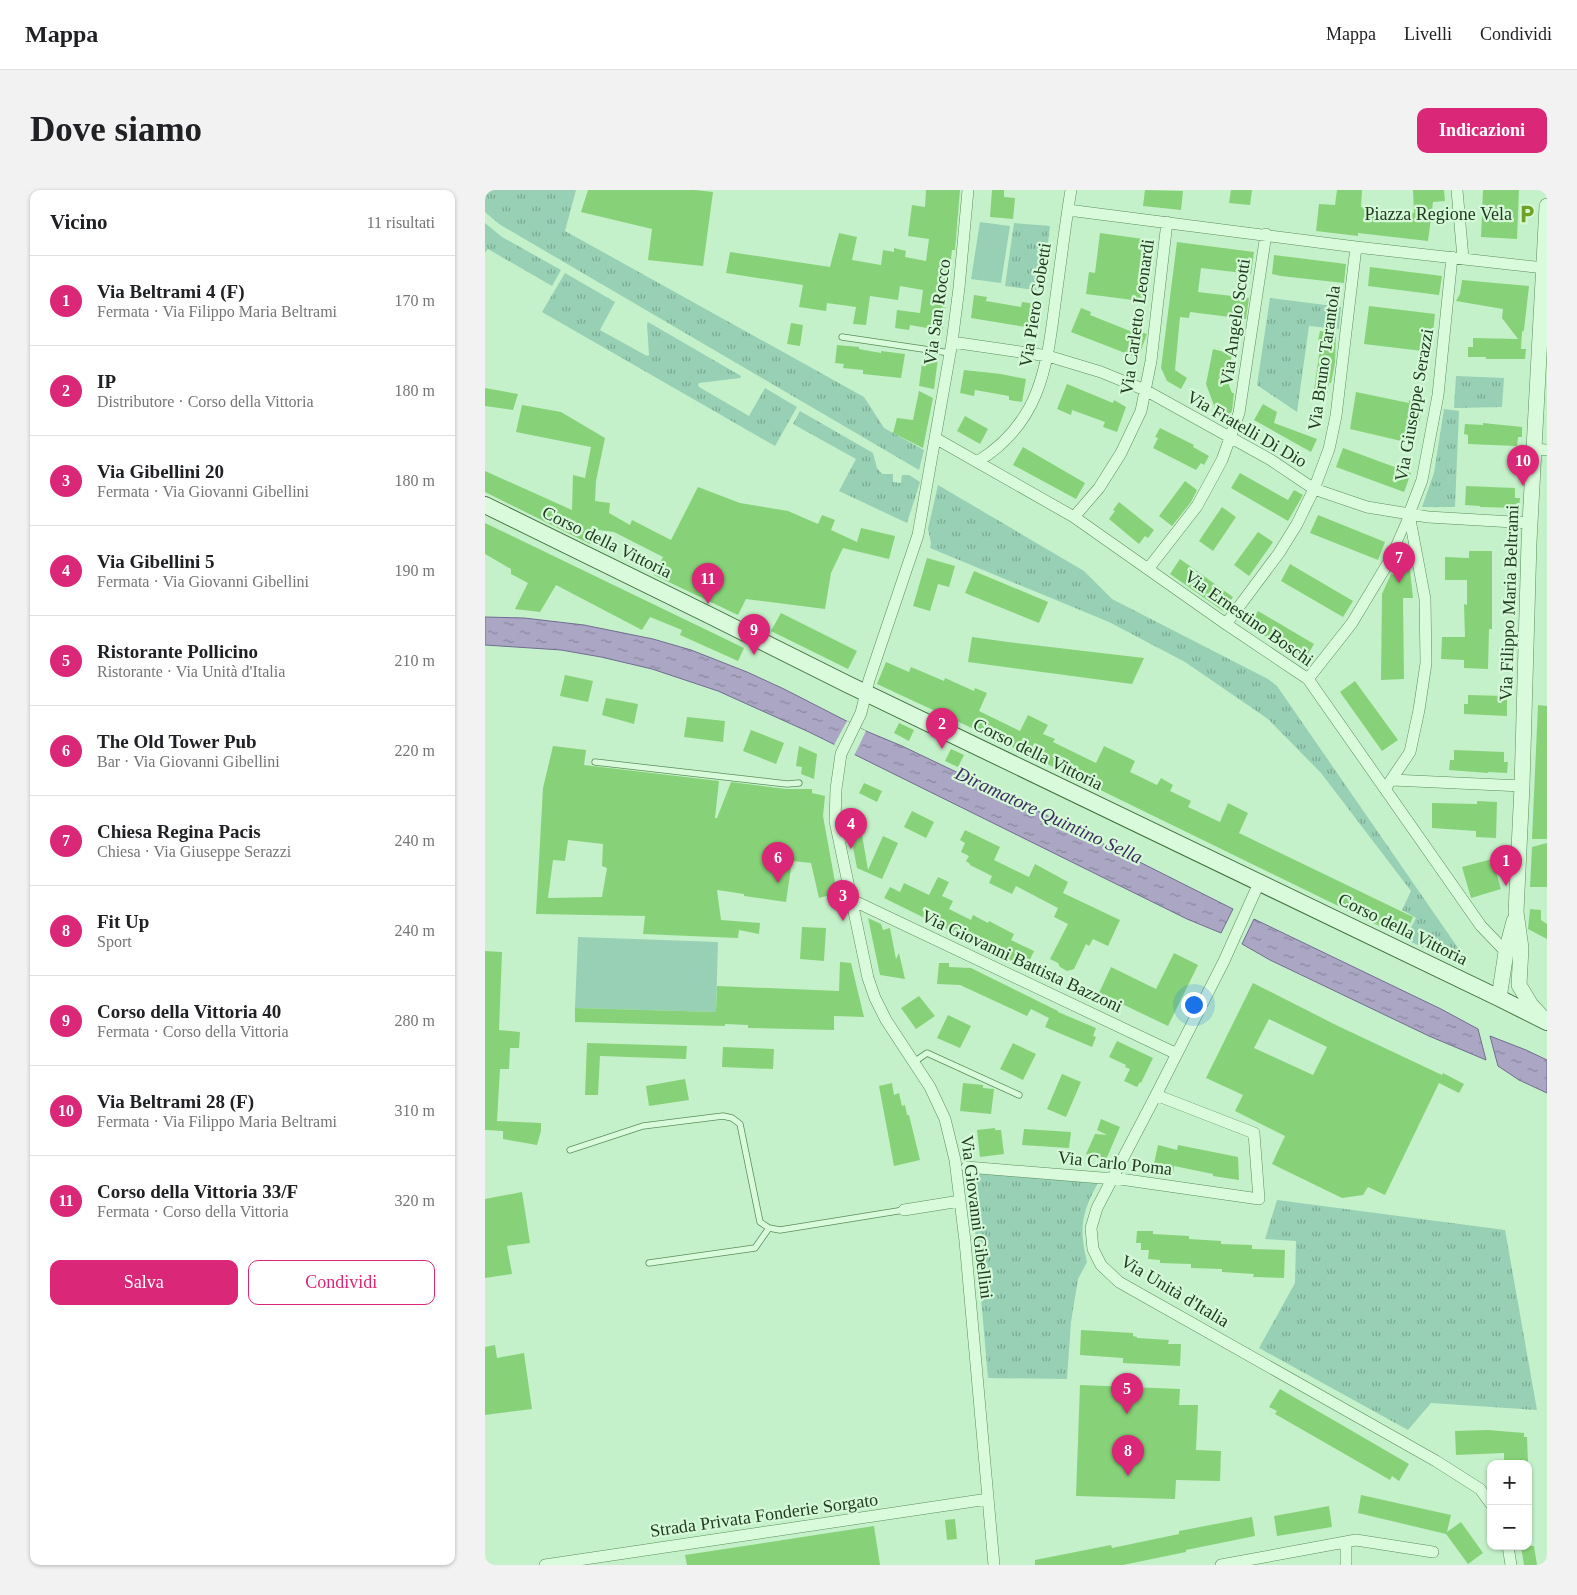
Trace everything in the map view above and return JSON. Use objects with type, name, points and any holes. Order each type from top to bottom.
[{"type":"main road","name":"Corso della Vittoria","points":[[485,505],[866,693],[1547,1022]]},
{"type":"street","name":"Via San Rocco","points":[[866,693],[918,535],[951,348],[959,288],[968,190]]},
{"type":"street","name":"Via Piero Gobetti","points":[[977,462],[995,451],[1006,441],[1024,418],[1038,391],[1048,356],[1071,190]]},
{"type":"street","name":"Via Giuseppe Serazzi","points":[[1308,679],[1352,623],[1388,563],[1422,480],[1438,395],[1458,258],[1457,190]]},
{"type":"street","name":"Via Filippo Maria Beltrami","points":[[1503,1000],[1519,986],[1521,948],[1516,912],[1531,524],[1541,449],[1547,206]]},
{"type":"street","points":[[1068,210],[1356,247],[1544,268]]},
{"type":"street","name":"Via Carletto Leonardi","points":[[1074,517],[1099,488],[1121,453],[1141,411],[1151,361],[1167,222]]},
{"type":"street","name":"Via Angelo Scotti","points":[[1148,569],[1197,506],[1222,460],[1239,413],[1266,234]]},
{"type":"street","name":"Via Bruno Tarantola","points":[[1227,624],[1279,553],[1297,524],[1314,488],[1329,449],[1336,416],[1356,247]]},
{"type":"street","name":"Via Fratelli Di Dio","points":[[951,348],[1048,356],[1101,372],[1145,390],[1271,460],[1314,488],[1367,507],[1428,517],[1531,524]]},
{"type":"street","name":"Via Ernestino Boschi","points":[[935,438],[1074,517],[1308,679],[1389,785],[1481,926],[1506,952]]},
{"type":"street","points":[[1389,785],[1409,752],[1419,710],[1426,663],[1425,599],[1409,514]]},
{"type":"street","name":"Via Giovanni Gibellini","points":[[866,693],[861,714],[842,749],[836,789],[835,821],[868,978],[875,998],[886,1020],[930,1087],[945,1119],[955,1160],[994,1565]]},
{"type":"street","points":[[1389,785],[1522,786]]},
{"type":"street","name":"Via Unità d'Italia","points":[[1259,882],[1224,961],[1097,1208],[1091,1228],[1093,1249],[1101,1266],[1119,1282],[1436,1461],[1480,1489],[1487,1499]]},
{"type":"street","name":"Via Giovanni Battista Bazzoni","points":[[852,900],[1177,1054]]},
{"type":"street","name":"Via Filippo Maria Beltrami","points":[[1503,1000],[1506,952],[1516,912]]},
{"type":"street","points":[[1519,986],[1531,1005],[1547,1022]]},
{"type":"street","name":"Via Carlo Poma","points":[[967,1167],[1113,1178],[1259,1199],[1254,1133],[1156,1095]]},
{"type":"street","points":[[903,1210],[960,1201]]},
{"type":"street","name":"Strada Privata Fonderie Sorgato","points":[[545,1565],[988,1499]]},
{"type":"street","points":[[1221,1565],[1356,1540],[1433,1552]]},
{"type":"street","points":[[1346,1542],[1346,1565]]},
{"type":"street","points":[[1509,1550],[1511,1565]]},
{"type":"lane","points":[[842,337],[951,348]]},
{"type":"lane","points":[[595,762],[787,784],[799,783]]},
{"type":"lane","points":[[913,1062],[927,1053],[1019,1095]]},
{"type":"lane","points":[[570,1150],[643,1126],[723,1116],[732,1118],[740,1124],[760,1222],[769,1228],[780,1230],[903,1210]]},
{"type":"lane","points":[[649,1263],[755,1248],[769,1228]]},
{"type":"green space","points":[[485,190],[576,190],[565,231],[864,397],[884,428],[924,450],[919,470],[499,224],[485,212]]},
{"type":"green space","points":[[980,222],[1010,226],[1001,283],[971,279]]},
{"type":"green space","points":[[485,223],[502,237],[561,270],[552,286],[488,249],[485,253]]},
{"type":"green space","points":[[1014,223],[1050,226],[1042,291],[1005,286]]},
{"type":"green space","points":[[565,273],[615,302],[600,330],[647,356],[649,355],[648,322],[741,376],[740,378],[699,383],[698,385],[749,416],[765,388],[797,407],[775,446],[542,312]]},
{"type":"green space","points":[[1270,298],[1341,307],[1339,329],[1309,326],[1297,412],[1257,385]]},
{"type":"green space","points":[[1456,376],[1504,378],[1502,407],[1454,408]]},
{"type":"green space","points":[[1444,409],[1459,411],[1455,507],[1422,507],[1434,473]]},
{"type":"green space","points":[[800,411],[873,453],[877,468],[882,474],[893,474],[893,482],[901,483],[902,475],[909,475],[920,482],[907,523],[839,491],[856,459],[793,424]]},
{"type":"green space","points":[[938,485],[1084,571],[1112,599],[1268,679],[1277,686],[1465,958],[1462,966],[1405,939],[1416,918],[1402,910],[1411,891],[1321,773],[1268,719],[1185,662],[1109,622],[930,548],[931,543],[928,529]]},
{"type":"green space","points":[[578,937],[718,942],[716,1012],[575,1008]]},
{"type":"green space","points":[[970,1171],[1098,1183],[1088,1204],[1083,1221],[1082,1230],[1087,1262],[1078,1279],[1071,1322],[1067,1379],[988,1378]]},
{"type":"green space","points":[[1277,1200],[1505,1230],[1537,1410],[1431,1403],[1408,1430],[1259,1348],[1295,1283],[1296,1241],[1265,1239]]},
{"type":"water","points":[[485,617],[524,618],[584,625],[653,639],[691,650],[784,689],[866,731],[902,746],[1042,813],[1233,909],[1221,933],[1187,919],[809,732],[718,691],[652,669],[601,657],[561,650],[485,645]]},
{"type":"water","points":[[1254,919],[1441,1009],[1478,1029],[1486,1060],[1429,1036],[1270,960],[1242,944]]},
{"type":"water","points":[[1490,1036],[1547,1060],[1547,1093],[1519,1080],[1498,1066]]},
{"type":"pier","points":[[847,721],[866,731],[854,756],[834,745]]},
{"type":"building","points":[[588,190],[695,190],[713,192],[703,266],[648,260],[652,229],[581,212]]},
{"type":"building","points":[[926,190],[960,190],[955,250],[952,250],[942,335],[927,333],[927,328],[910,325],[909,330],[895,328],[897,310],[920,313],[923,290],[900,286],[898,300],[870,296],[866,325],[853,324],[856,307],[827,303],[826,311],[799,307],[803,285],[726,273],[730,252],[830,267],[839,233],[857,237],[852,260],[881,265],[883,250],[894,252],[894,248],[906,251],[905,257],[926,261],[929,239],[908,236],[912,205],[925,207]]},
{"type":"building","points":[[992,190],[1004,190],[1004,197],[1015,198],[1013,219],[990,217]]},
{"type":"building","points":[[1145,190],[1183,191],[1181,210],[1143,206]]},
{"type":"building","points":[[1231,190],[1252,190],[1250,205],[1229,203]]},
{"type":"building","points":[[1337,190],[1362,190],[1361,207],[1414,213],[1413,190],[1444,190],[1445,201],[1433,202],[1428,241],[1358,233],[1358,236],[1316,231],[1319,204],[1335,205]]},
{"type":"building","points":[[1483,190],[1519,190],[1517,239],[1481,237]]},
{"type":"building","points":[[1100,233],[1143,239],[1138,279],[1144,280],[1141,301],[1086,294],[1089,272],[1095,273]]},
{"type":"building","points":[[1177,242],[1254,252],[1251,274],[1201,268],[1198,292],[1249,298],[1246,319],[1190,312],[1189,318],[1180,317],[1175,370],[1187,378],[1181,389],[1167,381],[1161,368]]},
{"type":"building","points":[[1274,255],[1346,264],[1344,283],[1272,274]]},
{"type":"building","points":[[1370,267],[1442,276],[1439,295],[1368,286]]},
{"type":"building","points":[[1462,280],[1529,286],[1521,349],[1526,349],[1525,359],[1468,357],[1468,347],[1473,347],[1473,338],[1518,339],[1502,318],[1503,309],[1456,301],[1460,294]]},
{"type":"building","points":[[974,295],[987,297],[986,301],[1021,307],[1022,302],[1036,304],[1032,328],[971,318]]},
{"type":"building","points":[[1369,306],[1435,314],[1431,352],[1364,344]]},
{"type":"building","points":[[1081,308],[1091,312],[1090,315],[1135,333],[1136,330],[1147,334],[1138,358],[1071,332]]},
{"type":"building","points":[[791,323],[803,325],[800,346],[787,344]]},
{"type":"building","points":[[1320,331],[1336,333],[1335,363],[1327,393],[1314,390],[1321,341],[1318,341]]},
{"type":"building","points":[[837,345],[859,347],[859,349],[881,353],[881,351],[905,354],[901,378],[863,374],[863,370],[843,368],[844,364],[835,363]]},
{"type":"building","points":[[1213,349],[1232,354],[1227,380],[1232,393],[1234,393],[1232,411],[1227,418],[1216,411],[1206,384]]},
{"type":"building","points":[[923,356],[938,358],[934,389],[919,386]]},
{"type":"building","points":[[964,370],[1026,379],[1022,402],[1009,400],[1009,396],[975,390],[974,396],[960,393]]},
{"type":"building","points":[[1067,384],[1113,403],[1114,400],[1126,407],[1117,432],[1103,427],[1105,422],[1072,410],[1071,415],[1057,409]]},
{"type":"building","points":[[485,388],[518,394],[513,410],[485,406]]},
{"type":"building","points":[[919,391],[933,398],[923,448],[893,433],[897,418],[913,420]]},
{"type":"building","points":[[1356,392],[1409,403],[1409,400],[1423,406],[1414,444],[1350,429]]},
{"type":"building","points":[[1263,404],[1277,412],[1274,423],[1317,439],[1311,452],[1254,420]]},
{"type":"building","points":[[522,405],[561,412],[605,438],[596,481],[595,501],[610,503],[609,513],[630,525],[632,520],[671,540],[698,487],[740,503],[788,511],[818,524],[822,515],[835,520],[831,530],[857,542],[861,528],[895,536],[889,559],[843,548],[831,573],[825,609],[746,599],[738,615],[654,575],[663,557],[614,532],[592,529],[590,544],[485,492],[485,471],[572,510],[573,475],[585,478],[591,447],[516,432]]},
{"type":"building","points":[[965,416],[988,429],[980,444],[957,431]]},
{"type":"building","points":[[1483,423],[1522,427],[1522,437],[1518,437],[1517,446],[1468,444],[1468,435],[1464,434],[1465,424],[1483,425]]},
{"type":"building","points":[[1160,428],[1194,445],[1193,447],[1209,456],[1204,465],[1201,463],[1196,470],[1153,448],[1158,438],[1155,437]]},
{"type":"building","points":[[1023,447],[1085,483],[1076,499],[1013,465]]},
{"type":"building","points":[[1343,448],[1411,473],[1404,492],[1336,467]]},
{"type":"building","points":[[1240,473],[1288,500],[1294,490],[1303,495],[1288,521],[1231,488]]},
{"type":"building","points":[[1185,481],[1197,490],[1191,502],[1172,526],[1159,516]]},
{"type":"building","points":[[1466,486],[1515,488],[1515,498],[1520,498],[1519,508],[1465,505]]},
{"type":"building","points":[[1119,502],[1154,530],[1148,538],[1145,536],[1139,544],[1109,519]]},
{"type":"building","points":[[1222,507],[1236,517],[1213,551],[1199,541]]},
{"type":"building","points":[[1318,515],[1385,542],[1378,560],[1310,533]]},
{"type":"building","points":[[485,523],[744,648],[738,661],[680,635],[682,630],[650,617],[642,630],[556,585],[540,612],[515,609],[528,583],[511,574],[511,569],[485,554]]},
{"type":"building","points":[[1258,532],[1273,542],[1249,576],[1234,565]]},
{"type":"building","points":[[1469,551],[1492,551],[1492,629],[1489,629],[1488,669],[1464,668],[1464,660],[1441,659],[1442,637],[1465,637],[1464,604],[1467,605],[1467,580],[1445,580],[1445,557],[1469,558]]},
{"type":"building","points":[[927,558],[955,566],[949,587],[938,584],[930,611],[913,606]]},
{"type":"building","points":[[1180,559],[1233,597],[1223,611],[1170,574]]},
{"type":"building","points":[[1290,564],[1353,601],[1343,617],[1281,581]]},
{"type":"building","points":[[1400,568],[1410,570],[1413,598],[1403,598],[1404,679],[1381,680],[1382,594],[1391,574],[1396,575]]},
{"type":"building","points":[[974,571],[1048,602],[1039,623],[965,593]]},
{"type":"building","points":[[1258,611],[1314,644],[1305,659],[1249,627]]},
{"type":"building","points":[[781,613],[857,651],[848,669],[771,631]]},
{"type":"building","points":[[972,637],[1144,658],[1132,684],[968,662]]},
{"type":"building","points":[[886,662],[909,672],[911,667],[944,681],[945,678],[974,691],[975,688],[987,693],[979,711],[1020,731],[1028,715],[1048,725],[1043,734],[1055,739],[1053,742],[1096,763],[1104,746],[1135,761],[1130,772],[1157,785],[1161,778],[1173,785],[1170,791],[1191,801],[1188,807],[1220,822],[1228,803],[1248,813],[1239,833],[1413,917],[1404,938],[1004,743],[877,684]]},
{"type":"building","points":[[565,675],[593,681],[588,702],[560,696]]},
{"type":"building","points":[[1355,681],[1398,740],[1382,751],[1340,692]]},
{"type":"building","points":[[1468,695],[1507,696],[1507,716],[1464,714],[1464,704],[1468,704]]},
{"type":"building","points":[[606,698],[638,704],[634,724],[602,715]]},
{"type":"building","points":[[1538,705],[1547,706],[1547,839],[1532,839]]},
{"type":"building","points":[[687,717],[725,721],[723,742],[684,737]]},
{"type":"building","points":[[899,723],[914,730],[909,741],[894,733]]},
{"type":"building","points":[[751,730],[784,743],[776,764],[743,751]]},
{"type":"building","points":[[553,746],[586,750],[584,765],[719,781],[715,818],[717,818],[731,782],[786,789],[812,789],[812,793],[825,796],[823,816],[837,893],[819,898],[811,863],[792,861],[786,902],[717,890],[721,920],[760,923],[759,934],[739,930],[738,938],[643,934],[645,916],[536,914],[543,788]],"holes":[[[568,840],[603,844],[602,866],[607,868],[602,897],[548,898],[553,860],[565,861]]]},
{"type":"building","points":[[799,746],[817,754],[814,779],[801,774],[802,767],[796,766]]},
{"type":"building","points":[[951,749],[964,755],[958,767],[945,761]]},
{"type":"building","points":[[1454,750],[1504,752],[1504,762],[1508,762],[1507,773],[1449,770],[1450,760],[1454,760]]},
{"type":"building","points":[[864,783],[882,791],[877,802],[859,793]]},
{"type":"building","points":[[1477,801],[1497,802],[1496,838],[1476,837],[1476,831],[1432,828],[1432,803],[1477,804]]},
{"type":"building","points":[[912,811],[934,822],[926,838],[904,827]]},
{"type":"building","points":[[847,816],[860,823],[868,870],[883,836],[898,843],[882,879],[857,868]]},
{"type":"building","points":[[965,830],[1000,847],[994,860],[1029,877],[1035,864],[1068,882],[1063,893],[1120,920],[1108,946],[1093,939],[1089,946],[1086,944],[1074,969],[1067,971],[1050,959],[1068,924],[1054,917],[1058,908],[1016,886],[1012,894],[989,883],[992,876],[970,865],[966,861],[969,856],[961,852],[965,843],[960,840]]},
{"type":"building","points":[[1547,843],[1547,887],[1530,887],[1532,847]]},
{"type":"building","points":[[1492,859],[1501,889],[1471,898],[1462,867]]},
{"type":"building","points":[[938,877],[949,882],[942,896],[953,901],[949,909],[971,920],[973,915],[988,923],[989,921],[1014,934],[1011,940],[1034,951],[1026,968],[884,898],[890,887],[900,892],[904,883],[929,895]]},
{"type":"building","points":[[1530,909],[1541,910],[1541,920],[1547,924],[1547,939],[1528,929]]},
{"type":"building","points":[[868,918],[881,924],[883,930],[890,928],[896,959],[899,953],[905,979],[880,975]]},
{"type":"building","points":[[802,927],[826,928],[824,961],[800,959]]},
{"type":"building","points":[[485,951],[502,952],[499,1030],[520,1032],[519,1048],[510,1048],[509,1069],[500,1069],[497,1121],[541,1123],[537,1145],[503,1139],[503,1131],[485,1130]]},
{"type":"building","points":[[1174,953],[1198,965],[1168,1026],[1099,993],[1111,967],[1156,989]]},
{"type":"building","points":[[840,962],[851,963],[864,1017],[834,1016],[834,1030],[748,1028],[748,1025],[725,1024],[725,1026],[575,1022],[575,1008],[716,1012],[717,986],[839,991]]},
{"type":"building","points":[[939,963],[949,963],[949,967],[971,968],[1058,1012],[1096,1028],[1093,1036],[1096,1037],[1092,1047],[1045,1027],[1049,1018],[1031,1009],[1027,1016],[960,985],[937,984]]},
{"type":"building","points":[[1253,983],[1442,1075],[1439,1082],[1443,1073],[1464,1084],[1459,1093],[1439,1083],[1385,1195],[1368,1187],[1363,1195],[1342,1198],[1272,1164],[1285,1136],[1235,1111],[1243,1095],[1206,1078]],"holes":[[[1269,1019],[1327,1047],[1313,1075],[1254,1048]]]},
{"type":"building","points":[[919,996],[935,1016],[916,1029],[901,1008]]},
{"type":"building","points":[[948,1015],[971,1026],[960,1048],[937,1038]]},
{"type":"building","points":[[1117,1041],[1153,1058],[1141,1083],[1137,1087],[1124,1081],[1130,1069],[1109,1057]]},
{"type":"building","points":[[587,1043],[687,1046],[686,1059],[600,1056],[598,1095],[585,1095]]},
{"type":"building","points":[[1013,1043],[1036,1054],[1023,1080],[1000,1069]]},
{"type":"building","points":[[723,1047],[774,1049],[773,1069],[722,1067]]},
{"type":"building","points":[[1062,1074],[1081,1082],[1066,1117],[1047,1109]]},
{"type":"building","points":[[685,1079],[689,1100],[649,1106],[646,1086]]},
{"type":"building","points":[[892,1083],[894,1095],[899,1093],[902,1106],[905,1105],[907,1115],[909,1115],[920,1160],[894,1166],[879,1086]]},
{"type":"building","points":[[963,1083],[983,1085],[983,1088],[994,1089],[991,1114],[960,1111]]},
{"type":"building","points":[[1101,1119],[1120,1127],[1105,1162],[1086,1154],[1095,1134],[1107,1135],[1097,1130]]},
{"type":"building","points":[[995,1128],[995,1130],[1001,1130],[1004,1154],[980,1157],[977,1130]]},
{"type":"building","points":[[1024,1129],[1071,1132],[1069,1148],[1022,1145]]},
{"type":"building","points":[[1158,1145],[1177,1150],[1178,1145],[1238,1157],[1239,1180],[1213,1176],[1213,1174],[1174,1166],[1173,1173],[1153,1168]]},
{"type":"building","points":[[522,1192],[530,1243],[507,1246],[512,1274],[485,1278],[485,1199]]},
{"type":"building","points":[[1137,1231],[1153,1231],[1153,1234],[1189,1236],[1189,1239],[1221,1241],[1221,1244],[1252,1245],[1252,1249],[1285,1250],[1284,1278],[1253,1277],[1254,1274],[1222,1272],[1222,1269],[1191,1268],[1191,1264],[1160,1263],[1160,1260],[1148,1259],[1149,1250],[1141,1250],[1141,1243],[1136,1243]]},
{"type":"building","points":[[1081,1330],[1133,1333],[1133,1336],[1137,1338],[1169,1340],[1168,1344],[1181,1344],[1180,1366],[1123,1363],[1123,1358],[1080,1355]]},
{"type":"building","points":[[495,1345],[497,1358],[524,1353],[532,1409],[485,1415],[485,1347]]},
{"type":"building","points":[[1080,1385],[1180,1389],[1179,1405],[1198,1405],[1196,1450],[1221,1451],[1220,1481],[1176,1480],[1175,1499],[1076,1496]]},
{"type":"building","points":[[1280,1389],[1409,1464],[1399,1481],[1392,1476],[1390,1480],[1275,1414],[1277,1411],[1269,1407]]},
{"type":"building","points":[[1488,1430],[1524,1433],[1524,1437],[1527,1437],[1528,1460],[1504,1460],[1504,1453],[1456,1455],[1455,1431]]},
{"type":"building","points":[[1361,1495],[1451,1515],[1447,1532],[1461,1522],[1483,1553],[1468,1564],[1446,1534],[1358,1513]]},
{"type":"building","points":[[1329,1506],[1332,1527],[1277,1536],[1274,1516]]},
{"type":"building","points":[[1252,1517],[1255,1536],[1186,1550],[1186,1552],[1123,1565],[1035,1565],[1035,1560],[1111,1545],[1112,1548],[1179,1534],[1179,1531]]},
{"type":"building","points":[[955,1519],[957,1539],[947,1540],[945,1520]]},
{"type":"building","points":[[874,1526],[880,1565],[687,1565],[685,1555]]},
{"type":"building","points":[[1532,1546],[1534,1546],[1537,1565],[1524,1565],[1522,1550],[1532,1550]]},
{"type":"place","name":"Piazza Regione Vela","points":[[1527,214]]},
{"type":"place","name":"Via Beltrami 28 (F)","points":[[1523,486]]},
{"type":"place","name":"Chiesa Regina Pacis","points":[[1399,583]]},
{"type":"place","name":"Corso della Vittoria 33/F","points":[[708,604]]},
{"type":"place","name":"Corso della Vittoria 40","points":[[754,655]]},
{"type":"place","name":"IP","points":[[942,749]]},
{"type":"place","name":"Via Gibellini 5","points":[[851,849]]},
{"type":"place","name":"The Old Tower Pub","points":[[778,883]]},
{"type":"place","name":"Via Beltrami 4 (F)","points":[[1506,886]]},
{"type":"place","name":"Via Gibellini 20","points":[[843,921]]},
{"type":"place","name":"Ristorante Pollicino","points":[[1127,1414]]},
{"type":"place","name":"Fit Up","points":[[1128,1476]]},
{"type":"water label","name":"Diramatore Quintino Sella","points":[[1049,815]]}]
